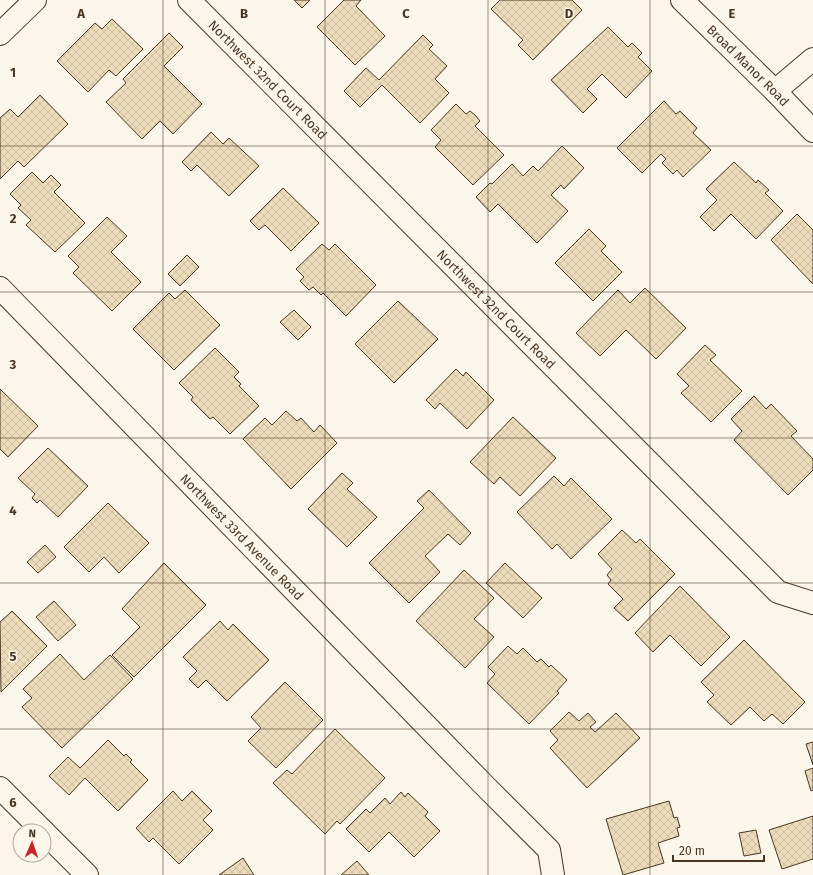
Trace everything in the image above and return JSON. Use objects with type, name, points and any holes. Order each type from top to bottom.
[{"type":"street","points":[[0,34],[35,0]]},
{"type":"street","name":"Northwest 32nd Court Road","points":[[189,0],[778,592],[813,603]]},
{"type":"street","name":"Broad Manor Road","points":[[682,0],[775,91],[813,131]]},
{"type":"street","points":[[775,91],[813,59]]},
{"type":"street","name":"Northwest 33rd Avenue Road","points":[[0,288],[549,850],[553,875]]},
{"type":"street","points":[[0,788],[34,823]]},
{"type":"street","points":[[52,841],[86,874]]},
{"type":"building","points":[[294,0],[310,0],[302,8]]},
{"type":"building","points":[[344,0],[361,0],[356,6],[385,36],[355,65],[317,27]]},
{"type":"building","points":[[500,0],[572,0],[582,10],[533,60],[518,45],[523,40],[491,9]]},
{"type":"building","points":[[112,19],[143,49],[116,76],[109,70],[88,92],[57,61],[95,23],[102,29]]},
{"type":"building","points":[[608,27],[628,47],[632,43],[642,53],[638,57],[652,71],[626,98],[602,74],[587,89],[597,99],[583,113],[551,80]]},
{"type":"building","points":[[169,33],[183,47],[164,66],[202,104],[173,134],[160,121],[142,139],[106,102],[126,83],[123,79]]},
{"type":"building","points":[[423,35],[433,45],[429,49],[447,66],[435,79],[449,93],[420,123],[382,85],[360,107],[344,91],[366,68],[379,80]]},
{"type":"building","points":[[40,95],[68,124],[24,167],[18,161],[0,179],[0,118],[10,109],[18,117]]},
{"type":"building","points":[[664,101],[676,114],[680,111],[697,128],[693,133],[711,150],[683,177],[677,170],[673,174],[662,163],[666,159],[661,154],[642,173],[617,148]]},
{"type":"building","points":[[456,104],[466,114],[470,111],[475,115],[480,121],[475,126],[504,155],[473,185],[435,147],[441,140],[431,130]]},
{"type":"building","points":[[211,132],[223,144],[229,138],[259,166],[229,196],[197,165],[191,171],[182,162]]},
{"type":"building","points":[[562,146],[584,168],[564,189],[561,185],[551,195],[568,211],[537,243],[498,204],[490,212],[476,197],[490,183],[492,184],[512,164],[523,176],[533,166],[538,171]]},
{"type":"building","points":[[734,162],[756,183],[758,180],[769,190],[765,193],[783,211],[756,239],[731,214],[714,231],[700,217],[717,200],[706,189]]},
{"type":"building","points":[[32,172],[43,183],[51,175],[61,185],[54,192],[85,223],[55,252],[26,225],[31,220],[18,208],[21,205],[10,194]]},
{"type":"building","points":[[283,188],[319,223],[291,251],[265,225],[259,230],[250,221]]},
{"type":"building","points":[[797,214],[813,230],[813,284],[771,240]]},
{"type":"building","points":[[107,217],[127,236],[111,252],[141,282],[112,311],[73,273],[79,267],[68,256]]},
{"type":"building","points":[[589,229],[606,246],[601,251],[622,272],[593,301],[555,263]]},
{"type":"building","points":[[322,244],[329,250],[335,244],[376,285],[346,316],[323,293],[321,295],[313,287],[309,290],[300,281],[304,277],[296,269]]},
{"type":"building","points":[[187,255],[199,267],[180,286],[168,274]]},
{"type":"building","points":[[645,288],[686,328],[656,359],[626,330],[600,356],[576,333],[618,290],[630,303]]},
{"type":"building","points":[[185,290],[220,325],[174,370],[133,329],[169,293],[175,299]]},
{"type":"building","points":[[398,301],[438,339],[394,383],[355,344]]},
{"type":"building","points":[[294,310],[311,327],[298,340],[280,322]]},
{"type":"building","points":[[705,345],[716,355],[710,360],[742,391],[711,422],[681,393],[689,386],[677,374]]},
{"type":"building","points":[[215,348],[239,372],[234,377],[241,384],[239,386],[259,406],[230,434],[213,417],[210,419],[191,400],[193,397],[179,383]]},
{"type":"building","points":[[456,369],[463,376],[466,372],[494,400],[467,429],[440,403],[435,409],[426,400]]},
{"type":"building","points":[[0,389],[38,426],[8,457],[0,449]]},
{"type":"building","points":[[754,396],[766,409],[771,404],[797,431],[791,436],[813,459],[813,470],[788,495],[734,440],[742,431],[731,419]]},
{"type":"building","points":[[286,411],[297,421],[301,418],[314,432],[320,425],[337,443],[291,489],[243,439],[265,418],[272,425]]},
{"type":"building","points":[[513,417],[556,458],[520,496],[500,477],[494,484],[470,462]]},
{"type":"building","points":[[48,448],[88,486],[58,517],[40,500],[37,503],[32,498],[35,494],[18,478]]},
{"type":"building","points":[[342,473],[353,483],[347,489],[377,517],[347,547],[308,509]]},
{"type":"building","points":[[554,476],[564,486],[571,478],[612,519],[571,559],[557,544],[552,549],[517,512]]},
{"type":"building","points":[[429,490],[471,533],[460,545],[448,534],[425,556],[440,572],[409,603],[369,563],[424,508],[417,501]]},
{"type":"building","points":[[108,503],[149,543],[119,573],[104,557],[89,572],[64,547]]},
{"type":"building","points":[[622,530],[636,543],[640,539],[675,574],[628,621],[614,608],[623,599],[608,584],[611,580],[607,575],[612,569],[598,554]]},
{"type":"building","points":[[45,545],[56,557],[38,573],[27,562]]},
{"type":"building","points":[[164,563],[206,605],[134,677],[112,655],[140,627],[122,609]]},
{"type":"building","points":[[505,563],[542,598],[523,618],[486,583]]},
{"type":"building","points":[[464,570],[494,598],[474,619],[494,637],[465,668],[416,621]]},
{"type":"building","points":[[680,586],[730,637],[701,666],[670,635],[653,652],[635,633]]},
{"type":"building","points":[[54,601],[76,625],[58,641],[36,617]]},
{"type":"building","points":[[12,611],[47,646],[1,692],[0,622]]},
{"type":"building","points":[[220,621],[228,630],[233,624],[269,660],[227,701],[206,680],[198,688],[189,679],[197,671],[183,657]]},
{"type":"building","points":[[744,640],[805,702],[783,724],[772,714],[764,721],[750,707],[731,725],[707,702],[714,695],[701,682]]},
{"type":"building","points":[[508,646],[517,654],[523,648],[537,662],[541,659],[549,667],[551,665],[567,680],[557,691],[559,693],[529,724],[487,683],[495,674],[488,667]]},
{"type":"building","points":[[60,654],[84,680],[110,655],[133,679],[62,748],[22,707],[32,698],[23,689]]},
{"type":"building","points":[[285,682],[323,720],[276,768],[248,741],[261,728],[251,717]]},
{"type":"building","points":[[569,712],[579,721],[588,713],[596,722],[590,727],[595,732],[616,713],[640,738],[587,788],[550,748],[558,740],[550,731]]},
{"type":"building","points":[[335,729],[385,778],[340,824],[337,821],[325,834],[273,783],[287,770],[292,774]]},
{"type":"building","points":[[108,740],[124,756],[126,754],[132,760],[130,762],[148,780],[118,811],[85,778],[69,795],[49,776],[68,757],[80,768]]},
{"type":"building","points":[[813,742],[813,765],[806,744]]},
{"type":"building","points":[[813,768],[813,790],[811,791],[805,771]]},
{"type":"building","points":[[173,791],[182,801],[192,791],[212,811],[203,820],[213,830],[179,864],[153,838],[149,842],[136,828]]},
{"type":"building","points":[[401,792],[405,797],[408,793],[428,812],[425,816],[440,831],[414,857],[389,832],[369,852],[346,829],[366,809],[370,813],[385,798],[390,804]]},
{"type":"building","points":[[669,801],[674,818],[677,817],[680,827],[677,828],[679,836],[658,843],[664,863],[623,875],[606,819]]},
{"type":"building","points":[[813,816],[813,859],[782,869],[769,830]]},
{"type":"building","points":[[756,830],[761,853],[744,856],[739,833]]},
{"type":"building","points":[[243,858],[254,875],[219,875]]},
{"type":"building","points":[[357,861],[369,875],[341,875]]}]
